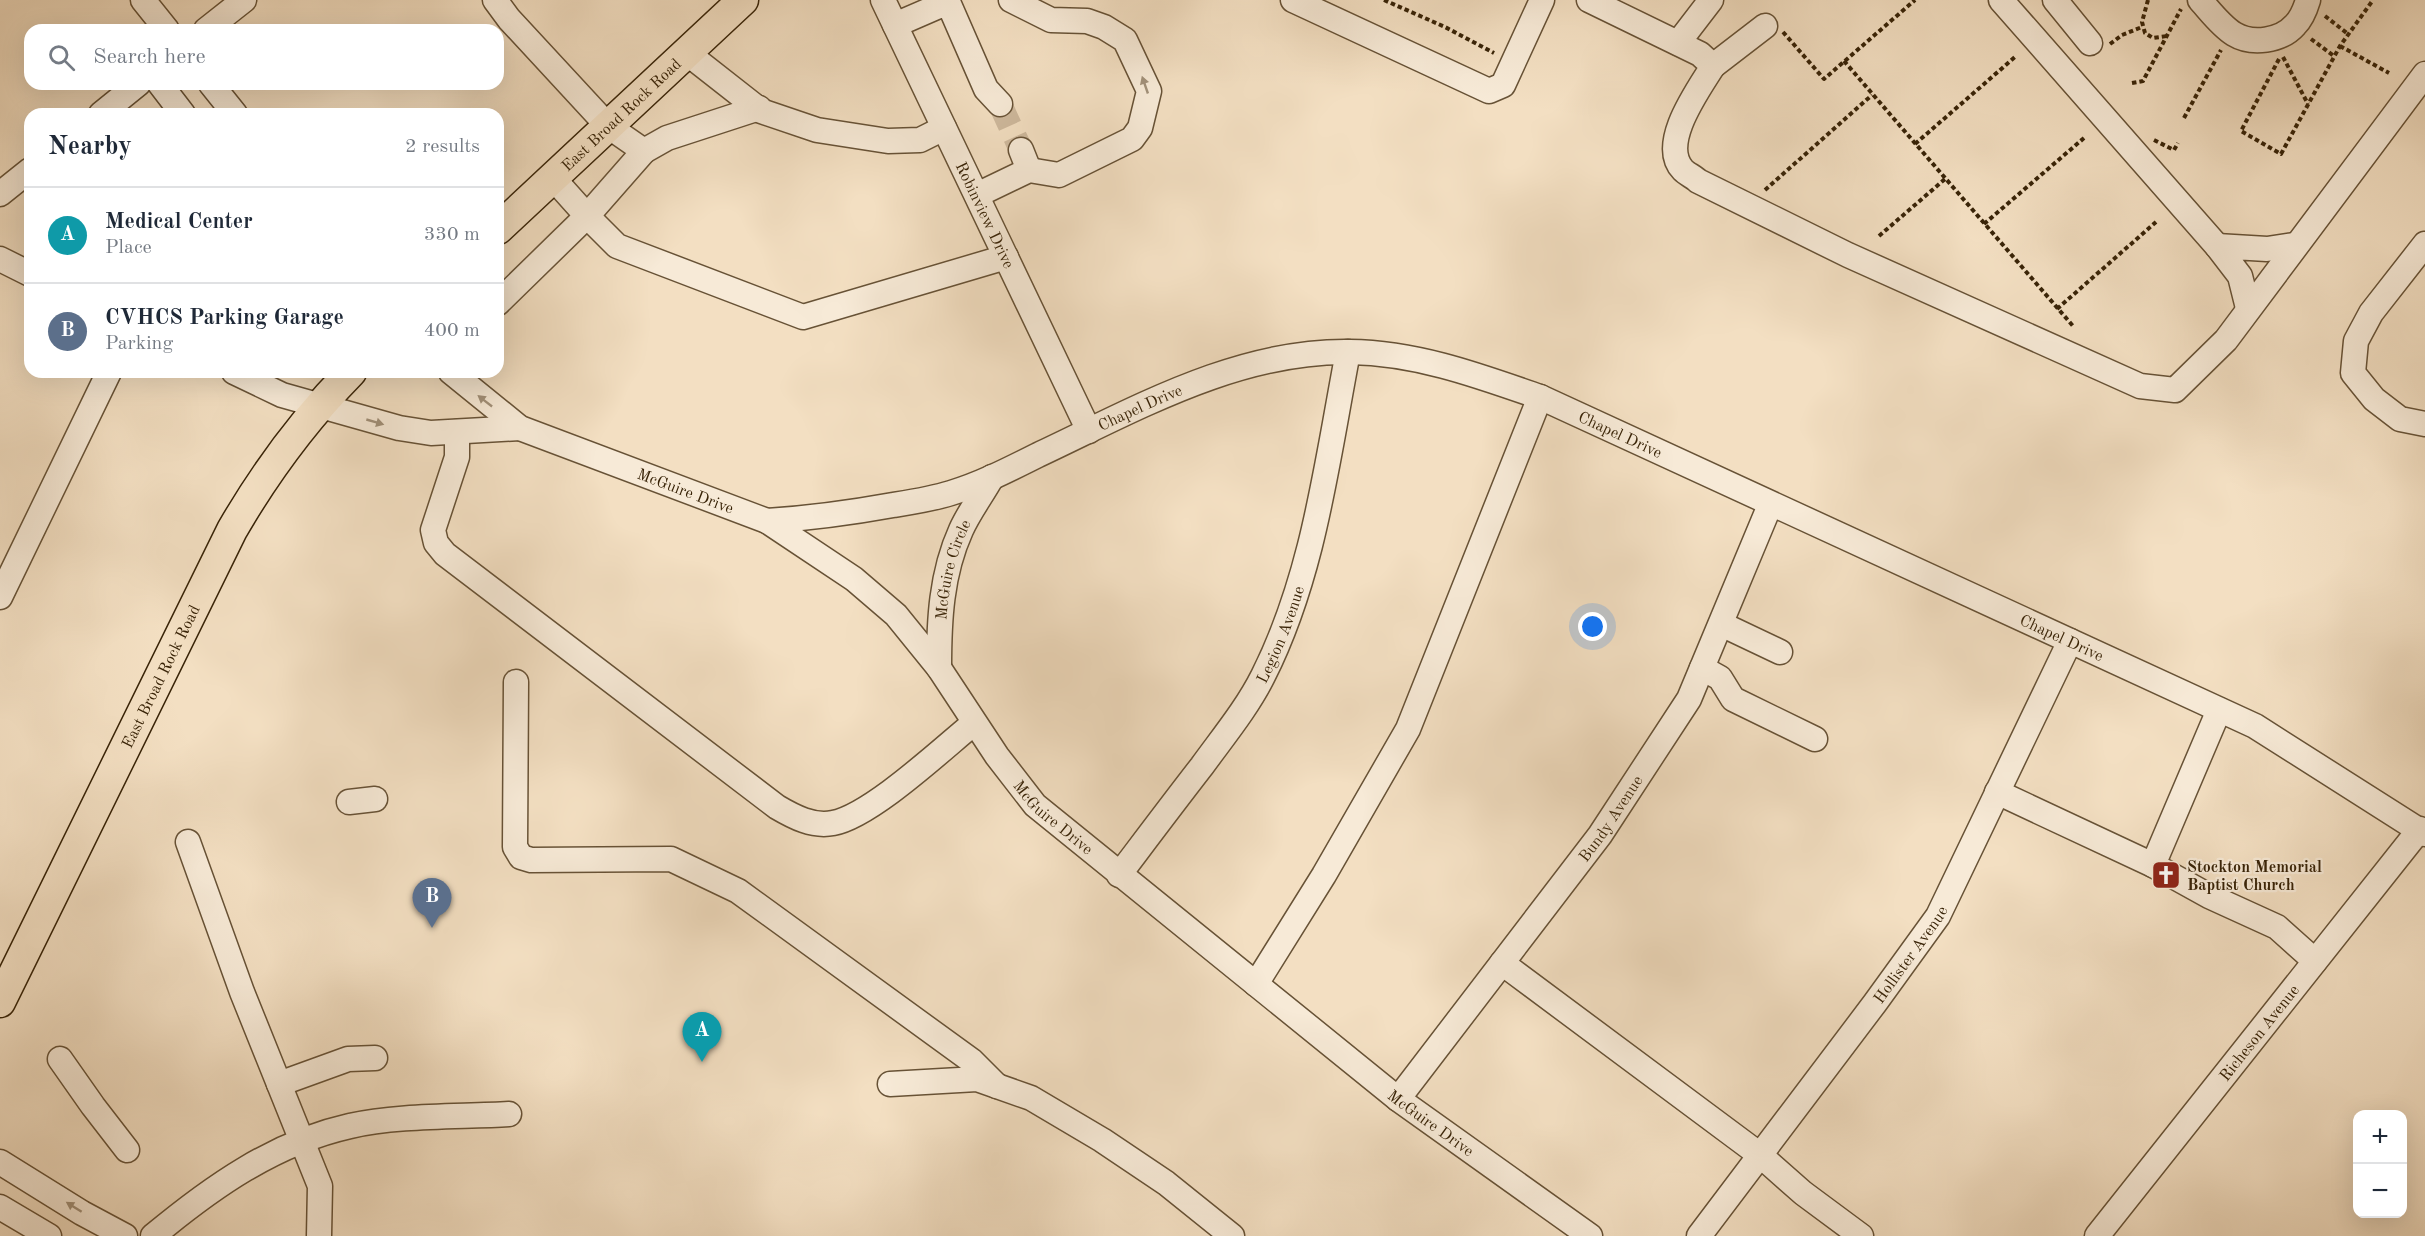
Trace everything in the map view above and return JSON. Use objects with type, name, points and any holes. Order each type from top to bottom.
[{"type":"main road","name":"East Broad Rock Road","points":[[504,224],[743,0]]},
{"type":"main road","name":"East Broad Rock Road","points":[[0,1002],[7,970],[232,530],[274,462],[319,406],[345,378]]},
{"type":"street","points":[[143,0],[162,24]]},
{"type":"street","points":[[214,24],[244,0]]},
{"type":"street","points":[[495,0],[508,19],[608,126],[644,151]]},
{"type":"street","name":"Robinview Drive","points":[[883,0],[1089,431]]},
{"type":"street","points":[[976,195],[1025,160],[1059,175],[1132,139],[1140,128],[1149,91],[1125,40],[1104,27],[1088,21],[1051,20],[1011,0]]},
{"type":"street","points":[[1293,0],[1489,91],[1503,85],[1542,0]]},
{"type":"street","points":[[1589,0],[1700,54],[1713,66]]},
{"type":"street","points":[[1678,43],[1711,0]]},
{"type":"street","points":[[2001,0],[2217,246],[2240,276],[2248,308]]},
{"type":"street","points":[[2055,0],[2097,46]]},
{"type":"street","points":[[895,25],[949,1],[986,89],[1000,104]]},
{"type":"street","points":[[2191,4],[2234,34],[2251,40],[2267,40],[2282,35],[2294,27],[2304,14],[2316,8]]},
{"type":"street","points":[[1770,25],[1713,66],[1685,111],[1677,132],[1676,152],[1681,168],[1698,181],[1859,260],[2140,386],[2175,390],[2226,340],[2294,245],[2425,74]]},
{"type":"street","points":[[687,53],[759,108],[817,130],[888,141],[920,140],[944,128]]},
{"type":"street","points":[[108,108],[131,90]]},
{"type":"street","points":[[165,90],[178,108]]},
{"type":"street","points":[[216,90],[230,108]]},
{"type":"street","points":[[504,297],[587,216],[644,151],[667,138],[759,108]]},
{"type":"street","points":[[0,194],[24,175]]},
{"type":"street","points":[[553,178],[617,246],[804,317],[1006,257]]},
{"type":"street","points":[[2425,244],[2371,313],[2356,342],[2353,373],[2374,399],[2400,419],[2425,424]]},
{"type":"street","points":[[2217,246],[2267,249],[2294,245]]},
{"type":"street","points":[[0,259],[24,271]]},
{"type":"street","name":"Chapel Drive","points":[[767,521],[826,517],[950,494],[992,477],[1186,386],[1227,372],[1305,355],[1348,352],[1384,353],[1420,359],[1465,370],[1540,397],[1770,505],[2254,726],[2422,831]]},
{"type":"street","name":"Legion Avenue","points":[[1119,875],[1234,723],[1262,678],[1281,637],[1298,592],[1311,547],[1348,352]]},
{"type":"street","points":[[0,597],[106,378]]},
{"type":"street","name":"McGuire Drive","points":[[247,378],[282,395],[399,428],[431,433],[520,428]]},
{"type":"street","name":"McGuire Drive","points":[[458,378],[520,428],[767,521],[854,579],[896,615],[939,668],[974,723],[1035,805],[1398,1099],[1590,1236]]},
{"type":"street","points":[[1256,984],[1324,875],[1408,729],[1540,397]]},
{"type":"street","points":[[457,432],[457,457],[433,530],[436,543],[445,554],[777,807],[795,818],[813,823],[832,824],[850,819],[882,798],[974,723]]},
{"type":"street","name":"McGuire Circle","points":[[939,668],[940,610],[948,568],[961,530],[992,477]]},
{"type":"street","name":"Bundy Avenue","points":[[1398,1099],[1600,835],[1689,699],[1770,505]]},
{"type":"street","points":[[1721,624],[1780,652]]},
{"type":"street","name":"Hollister Avenue","points":[[1699,1236],[1938,916],[2070,641]]},
{"type":"street","points":[[1702,668],[1720,678],[1733,699],[1815,739]]},
{"type":"street","points":[[516,682],[515,847],[521,857],[531,860],[671,859],[738,891],[972,1061],[997,1086]]},
{"type":"street","points":[[2153,865],[2219,710]]},
{"type":"street","points":[[1997,792],[2153,865],[2209,896],[2277,927],[2315,961]]},
{"type":"street","points":[[349,802],[375,799]]},
{"type":"street","name":"Richeson Avenue","points":[[2097,1236],[2315,961],[2422,831]]},
{"type":"street","points":[[188,842],[242,992],[320,1186],[319,1236]]},
{"type":"street","points":[[1502,963],[1760,1155],[1803,1193],[1861,1236]]},
{"type":"street","points":[[279,1084],[348,1059],[375,1058]]},
{"type":"street","points":[[60,1059],[127,1150]]},
{"type":"street","points":[[890,1084],[977,1079],[1031,1098],[1102,1140],[1166,1183],[1232,1236]]},
{"type":"street","points":[[153,1236],[222,1182],[282,1147],[350,1126],[408,1119],[509,1114]]},
{"type":"street","points":[[0,1162],[82,1213],[125,1236]]},
{"type":"street","points":[[0,1207],[49,1236]]},
{"type":"path","points":[[1384,0],[1445,27],[1501,57]]},
{"type":"path","points":[[1770,25],[1824,79],[1915,0]]},
{"type":"path","points":[[2148,0],[2142,27],[2145,33],[2153,38],[2167,36]]},
{"type":"path","points":[[2308,105],[2281,58],[2241,131],[2281,154],[2308,105],[2334,56],[2373,0]]},
{"type":"path","points":[[2132,83],[2143,81],[2167,36],[2191,4]]},
{"type":"path","points":[[2316,8],[2348,33]]},
{"type":"path","points":[[2097,46],[2142,27]]},
{"type":"path","points":[[2311,39],[2334,56]]},
{"type":"path","points":[[2340,46],[2389,73]]},
{"type":"path","points":[[2184,118],[2221,50]]},
{"type":"path","points":[[1915,144],[2015,57]]},
{"type":"path","points":[[1844,61],[2073,326]]},
{"type":"path","points":[[1764,191],[1872,95]]},
{"type":"path","points":[[2144,135],[2174,150],[2178,143]]},
{"type":"path","points":[[1984,224],[2084,138]]},
{"type":"path","points":[[1879,236],[1945,179]]},
{"type":"path","points":[[2057,309],[2157,222]]},
{"type":"tunnel","points":[[1000,104],[1021,150]]},
{"type":"place","name":"Stockton Memorial Baptist Church","points":[[2166,875]]},
{"type":"place","name":"CVHCS Parking Garage","points":[[432,928]]},
{"type":"place","name":"Medical Center","points":[[702,1062]]}]
